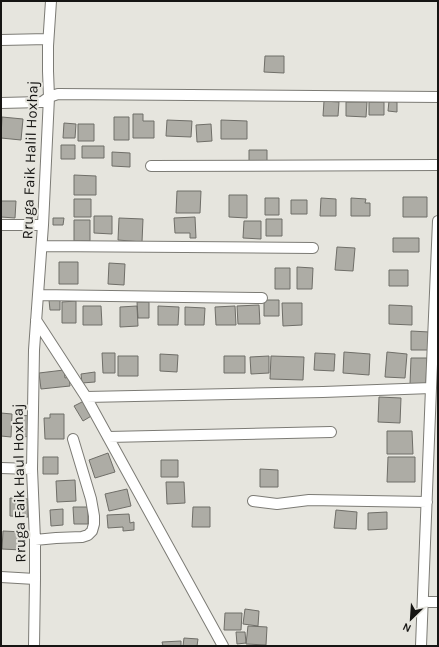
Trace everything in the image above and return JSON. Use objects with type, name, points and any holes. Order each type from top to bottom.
[{"type":"street","name":"Rruga Faik Halil Hoxhaj","points":[[36,320],[43,225],[49,97],[48,39],[51,1]]},
{"type":"street","points":[[1,40],[48,39]]},
{"type":"street","points":[[1,103],[42,102],[49,97],[58,94],[438,97]]},
{"type":"street","points":[[151,166],[438,165]]},
{"type":"street","points":[[421,646],[438,221]]},
{"type":"street","points":[[1,225],[43,225]]},
{"type":"street","points":[[42,246],[313,248]]},
{"type":"street","points":[[38,295],[262,298]]},
{"type":"street","points":[[36,320],[86,397],[223,646]]},
{"type":"street","name":"Rruga Faik Haul Hoxhaj","points":[[34,646],[35,540],[32,469],[36,320]]},
{"type":"street","points":[[86,397],[431,388]]},
{"type":"street","points":[[108,437],[331,432]]},
{"type":"street","points":[[35,540],[82,537],[88,535],[92,531],[94,516],[91,500],[73,439]]},
{"type":"street","points":[[1,468],[32,469]]},
{"type":"street","points":[[427,480],[438,477]]},
{"type":"street","points":[[253,501],[277,504],[309,500],[427,502]]},
{"type":"street","points":[[1,577],[35,579]]},
{"type":"street","points":[[423,602],[438,602]]},
{"type":"building","points":[[265,56],[284,56],[284,73],[264,72]]},
{"type":"building","points":[[324,101],[339,102],[338,116],[323,116]]},
{"type":"building","points":[[389,101],[397,102],[397,112],[388,111]]},
{"type":"building","points":[[346,102],[367,102],[366,117],[346,116]]},
{"type":"building","points":[[369,102],[384,102],[384,115],[369,115]]},
{"type":"building","points":[[133,114],[143,114],[143,121],[154,121],[154,138],[133,138]]},
{"type":"building","points":[[2,117],[23,119],[21,140],[1,138]]},
{"type":"building","points":[[114,117],[129,117],[129,140],[114,140]]},
{"type":"building","points":[[167,120],[192,121],[191,137],[166,136]]},
{"type":"building","points":[[221,120],[247,121],[247,139],[221,139]]},
{"type":"building","points":[[64,123],[76,124],[75,138],[63,138]]},
{"type":"building","points":[[78,124],[94,124],[94,141],[78,141]]},
{"type":"building","points":[[211,124],[212,141],[197,142],[196,125]]},
{"type":"building","points":[[61,145],[75,145],[75,159],[61,159]]},
{"type":"building","points":[[82,146],[104,146],[104,158],[82,158]]},
{"type":"building","points":[[249,150],[267,150],[267,162],[249,162]]},
{"type":"building","points":[[112,152],[130,153],[130,167],[112,166]]},
{"type":"building","points":[[74,175],[96,176],[96,195],[74,195]]},
{"type":"building","points":[[177,191],[201,191],[200,213],[176,213]]},
{"type":"building","points":[[229,195],[247,195],[247,218],[229,217]]},
{"type":"building","points":[[403,197],[427,197],[427,217],[403,217]]},
{"type":"building","points":[[265,198],[279,198],[279,215],[265,215]]},
{"type":"building","points":[[321,198],[336,199],[336,216],[320,216]]},
{"type":"building","points":[[351,198],[366,199],[365,203],[370,203],[370,216],[351,216]]},
{"type":"building","points":[[74,199],[91,199],[91,217],[74,217]]},
{"type":"building","points":[[291,200],[307,200],[307,214],[291,214]]},
{"type":"building","points":[[1,201],[16,201],[15,218],[1,217]]},
{"type":"building","points":[[94,216],[112,216],[112,234],[94,233]]},
{"type":"building","points":[[195,217],[196,238],[190,238],[190,233],[175,233],[174,218]]},
{"type":"building","points":[[53,218],[64,218],[63,225],[53,225]]},
{"type":"building","points":[[119,218],[143,219],[142,242],[118,240]]},
{"type":"building","points":[[266,219],[282,219],[282,236],[266,236]]},
{"type":"building","points":[[74,220],[90,220],[90,241],[74,241]]},
{"type":"building","points":[[244,221],[261,221],[261,239],[243,238]]},
{"type":"building","points":[[393,238],[419,238],[419,252],[393,252]]},
{"type":"building","points":[[337,247],[355,248],[353,271],[335,270]]},
{"type":"building","points":[[59,262],[78,262],[78,284],[59,284]]},
{"type":"building","points":[[109,263],[125,264],[124,285],[108,284]]},
{"type":"building","points":[[297,267],[313,268],[312,289],[297,289]]},
{"type":"building","points":[[275,268],[290,268],[290,289],[275,289]]},
{"type":"building","points":[[389,270],[408,270],[408,286],[389,286]]},
{"type":"building","points":[[60,299],[60,310],[50,310],[49,300]]},
{"type":"building","points":[[264,300],[279,300],[279,316],[264,316]]},
{"type":"building","points":[[76,301],[76,323],[62,323],[62,302]]},
{"type":"building","points":[[137,302],[149,302],[149,318],[138,318]]},
{"type":"building","points":[[282,303],[302,303],[302,325],[283,326]]},
{"type":"building","points":[[259,305],[260,324],[238,324],[237,306]]},
{"type":"building","points":[[389,305],[412,306],[412,325],[389,324]]},
{"type":"building","points":[[83,306],[101,306],[102,325],[83,325]]},
{"type":"building","points":[[137,306],[138,326],[120,327],[120,307]]},
{"type":"building","points":[[158,306],[179,307],[178,325],[158,325]]},
{"type":"building","points":[[235,306],[236,325],[216,325],[215,307]]},
{"type":"building","points":[[185,307],[205,308],[204,325],[185,325]]},
{"type":"building","points":[[411,331],[429,332],[429,350],[411,350]]},
{"type":"building","points":[[344,352],[370,354],[369,375],[343,373]]},
{"type":"building","points":[[387,352],[407,354],[405,378],[385,377]]},
{"type":"building","points":[[102,353],[115,353],[115,373],[103,373]]},
{"type":"building","points":[[315,353],[335,354],[334,371],[314,370]]},
{"type":"building","points":[[160,354],[178,355],[177,372],[160,371]]},
{"type":"building","points":[[118,356],[138,356],[138,376],[118,376]]},
{"type":"building","points":[[224,356],[245,356],[245,373],[224,373]]},
{"type":"building","points":[[269,356],[269,373],[251,374],[250,357]]},
{"type":"building","points":[[271,356],[304,357],[303,380],[270,379]]},
{"type":"building","points":[[411,358],[427,358],[426,384],[410,384]]},
{"type":"building","points":[[64,370],[65,378],[69,377],[70,386],[41,389],[39,373]]},
{"type":"building","points":[[95,372],[95,382],[82,383],[81,374]]},
{"type":"building","points":[[379,397],[401,398],[400,423],[378,422]]},
{"type":"building","points":[[84,401],[93,415],[83,421],[74,406]]},
{"type":"building","points":[[1,413],[12,414],[11,437],[1,436]]},
{"type":"building","points":[[50,414],[64,414],[64,439],[45,439],[44,418],[50,418]]},
{"type":"building","points":[[18,415],[31,416],[31,437],[17,436]]},
{"type":"building","points":[[387,431],[412,431],[413,454],[387,454]]},
{"type":"building","points":[[108,453],[115,472],[95,478],[89,460]]},
{"type":"building","points":[[43,457],[58,457],[58,474],[43,474]]},
{"type":"building","points":[[388,457],[415,457],[415,482],[387,482]]},
{"type":"building","points":[[161,460],[178,460],[178,477],[161,477]]},
{"type":"building","points":[[260,469],[278,470],[278,487],[260,487]]},
{"type":"building","points":[[75,480],[76,501],[57,502],[56,481]]},
{"type":"building","points":[[166,482],[184,482],[185,503],[167,504]]},
{"type":"building","points":[[127,489],[131,506],[109,511],[105,494]]},
{"type":"building","points":[[10,498],[28,499],[28,517],[10,516]]},
{"type":"building","points":[[73,507],[88,507],[88,524],[74,524]]},
{"type":"building","points":[[193,507],[210,507],[210,527],[192,527]]},
{"type":"building","points":[[63,509],[63,525],[51,526],[50,510]]},
{"type":"building","points":[[336,510],[357,512],[356,529],[334,528]]},
{"type":"building","points":[[387,512],[387,529],[368,530],[368,513]]},
{"type":"building","points":[[129,514],[130,523],[134,522],[134,530],[123,531],[123,527],[108,528],[107,515]]},
{"type":"building","points":[[3,531],[23,532],[22,550],[2,549]]},
{"type":"building","points":[[245,609],[259,611],[258,626],[243,624]]},
{"type":"building","points":[[225,613],[242,613],[241,630],[224,630]]},
{"type":"building","points":[[248,626],[267,627],[266,645],[246,644]]},
{"type":"building","points":[[236,632],[245,632],[246,643],[237,644]]},
{"type":"building","points":[[184,638],[198,639],[197,646],[183,646]]},
{"type":"building","points":[[181,641],[181,646],[163,646],[162,642]]}]
